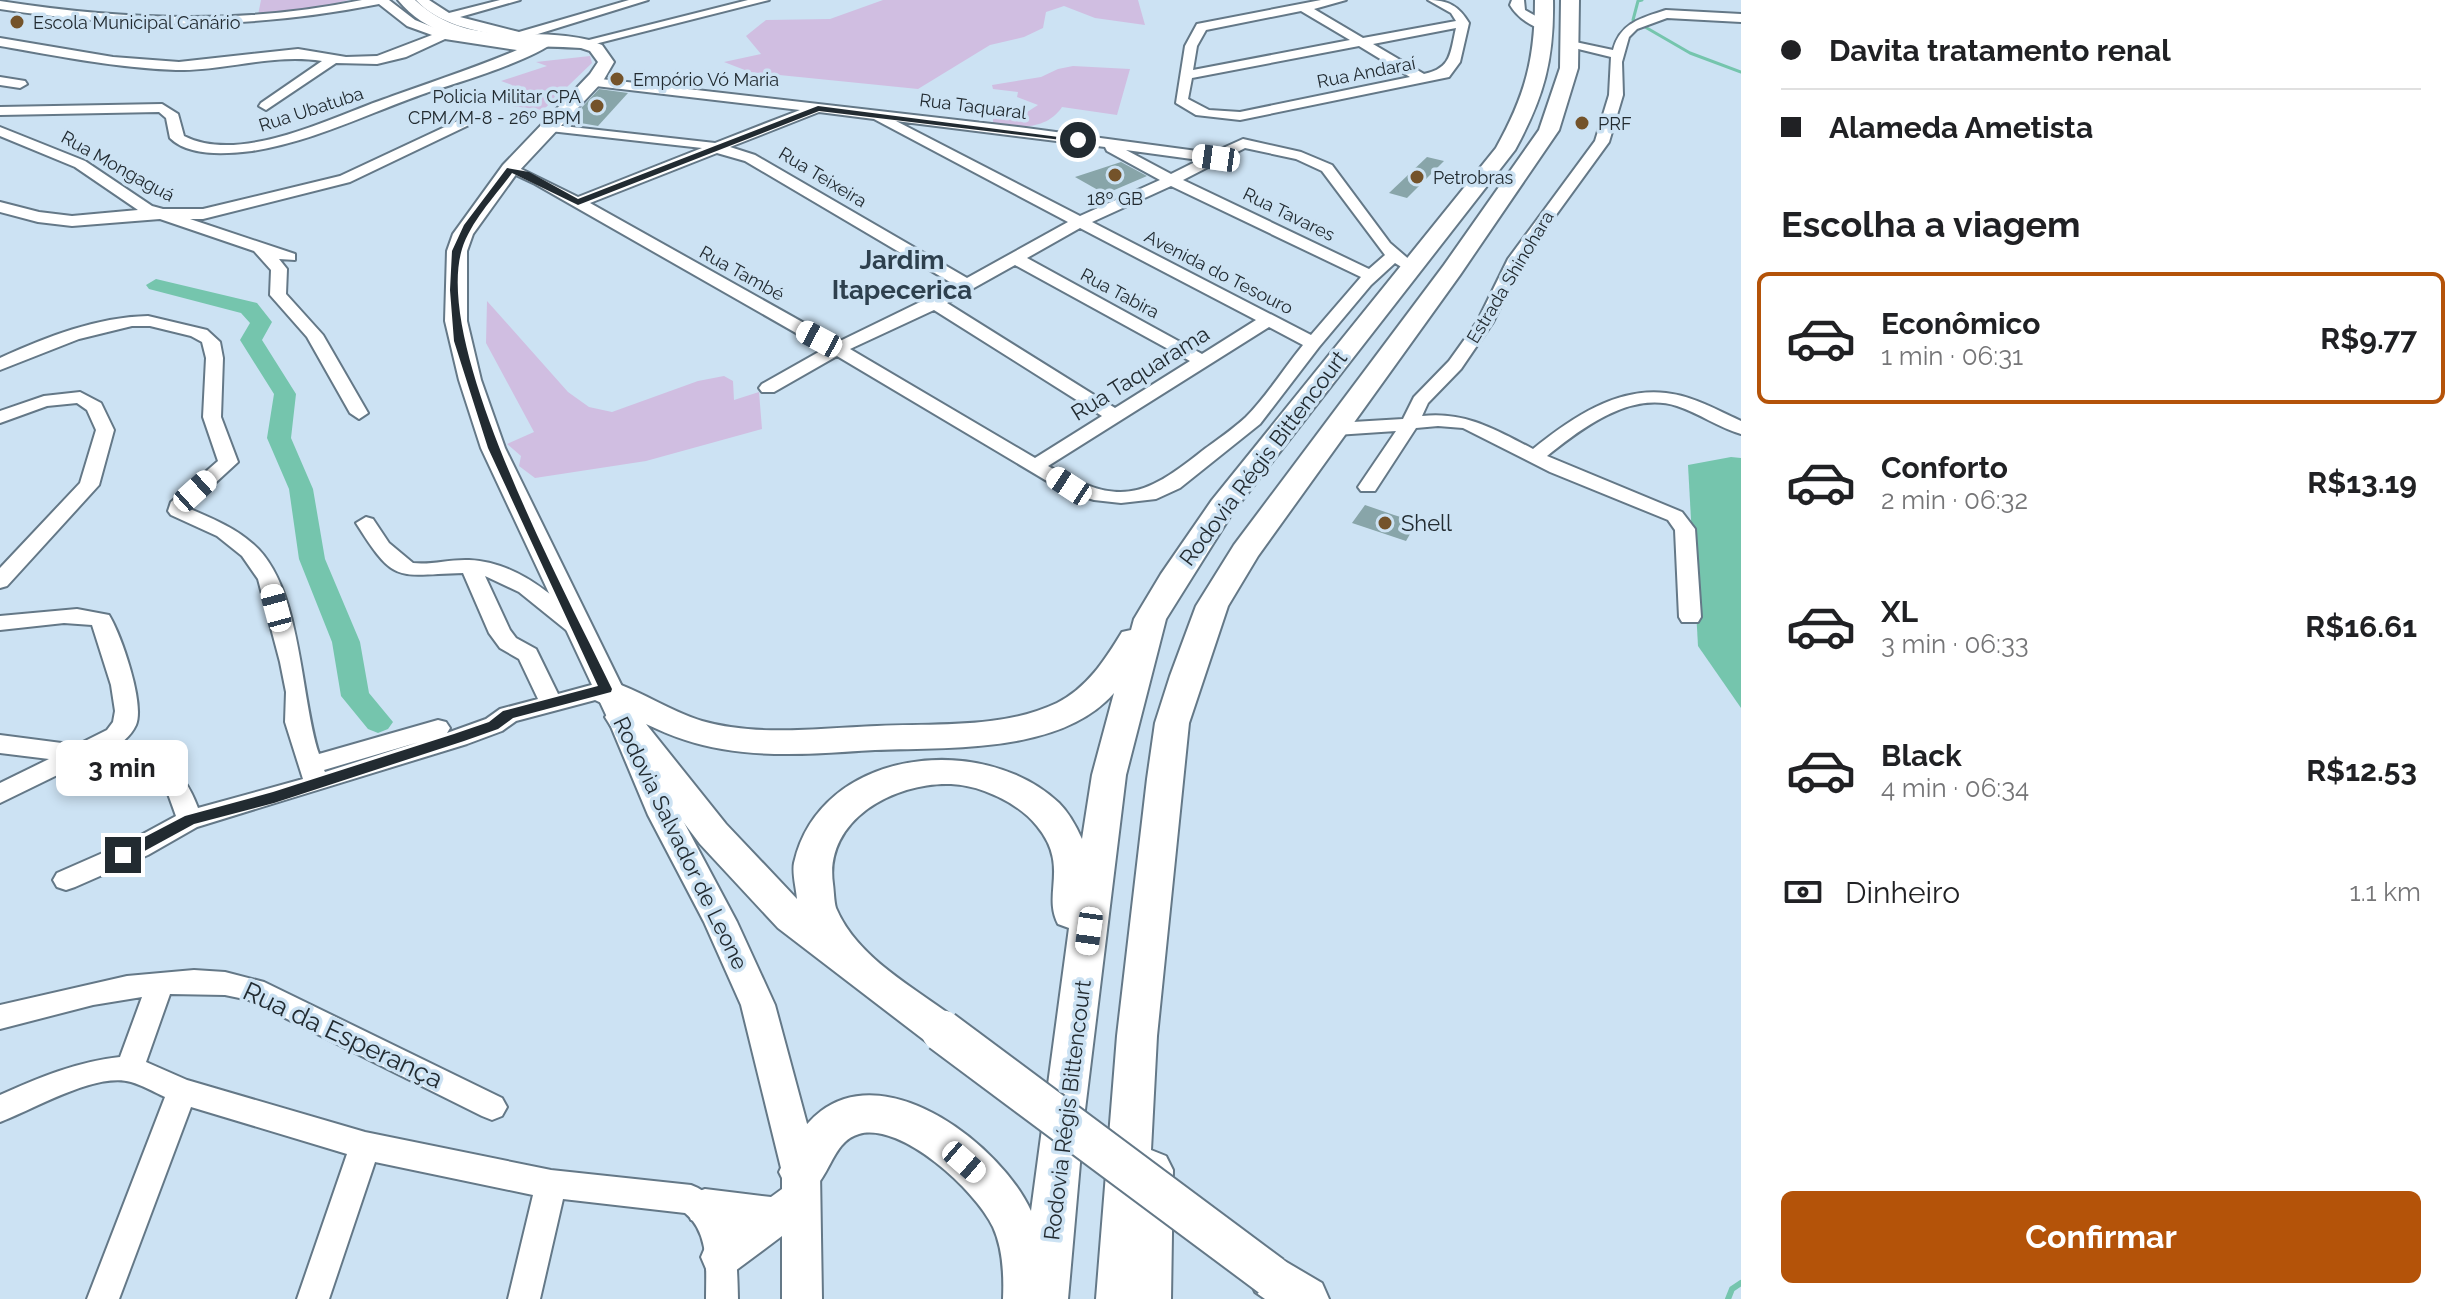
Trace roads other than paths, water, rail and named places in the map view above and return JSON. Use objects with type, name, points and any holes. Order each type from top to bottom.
[{"type":"highway","name":"Rodovia Régis Bittencourt","points":[[1045,1299],[1063,1118],[1109,775],[1150,619],[1222,506],[1402,262],[1505,150],[1525,115],[1570,0]]},
{"type":"highway","name":"Rodovia Régis Bittencourt","points":[[1119,1299],[1137,1036],[1164,779],[1172,723],[1186,676],[1212,606],[1245,552],[1545,137],[1559,107],[1557,33]]},
{"type":"highway","points":[[612,699],[687,728],[752,741],[841,740],[993,731],[1046,719],[1090,698],[1114,673],[1150,619]]},
{"type":"highway","points":[[612,699],[713,834],[791,917],[1294,1292]]},
{"type":"highway","points":[[851,962],[833,943],[816,912],[809,887],[822,833],[846,803],[876,784],[908,775],[943,771],[990,777],[1008,783],[1033,799],[1055,821],[1074,868],[1063,1038],[1063,1118]]},
{"type":"highway","points":[[1134,1093],[1151,1160],[1148,1299]]},
{"type":"highway","points":[[793,1195],[822,1138],[853,1115],[875,1113],[919,1128],[982,1178],[1004,1204],[1025,1255],[1026,1299]]},
{"type":"main road","points":[[406,0],[434,21],[469,34],[583,43],[596,48],[606,62],[592,82]]},
{"type":"main road","name":"Rodovia Salvador de Leone","points":[[592,82],[510,169],[469,225],[457,251],[456,321],[470,380],[493,448],[664,815],[720,922],[758,1005],[793,1195],[802,1299]]},
{"type":"main road","points":[[705,1207],[793,1195]]},
{"type":"main road","points":[[721,1257],[793,1195]]},
{"type":"street","points":[[0,5],[105,19],[215,22],[283,19],[380,0],[411,23],[443,35],[493,45],[533,48]]},
{"type":"street","points":[[422,0],[432,9],[512,36],[642,0]]},
{"type":"street","points":[[450,16],[514,0]]},
{"type":"street","points":[[583,43],[763,0]]},
{"type":"street","points":[[1340,0],[1201,27],[1191,46],[1185,75],[1463,23],[1456,11],[1434,0]]},
{"type":"street","points":[[1518,0],[1516,5],[1520,12],[1594,51],[1617,58]]},
{"type":"street","points":[[1262,2],[1276,12]]},
{"type":"street","points":[[1303,7],[1423,79]]},
{"type":"street","name":"Estrada Shinohara","points":[[1368,487],[1409,425],[1420,401],[1455,365],[1485,322],[1516,259],[1602,142],[1616,95],[1617,58],[1623,36],[1639,23],[1666,14],[1741,18]]},
{"type":"street","name":"Rua Andaraí","points":[[1185,75],[1181,100],[1186,105],[1209,114],[1240,116],[1423,79],[1450,70],[1463,23]]},
{"type":"street","points":[[1557,33],[1593,60],[1617,58]]},
{"type":"street","points":[[0,42],[152,65],[214,64],[298,53],[332,60],[363,61],[389,57],[443,35]]},
{"type":"street","name":"Rua Ubatuba","points":[[0,111],[162,108],[171,113],[174,132],[182,141],[204,147],[242,147],[290,137],[492,66],[549,41]]},
{"type":"street","points":[[266,106],[332,60]]},
{"type":"street","points":[[0,81],[20,84]]},
{"type":"street","name":"Rua Taquaral","points":[[592,82],[1216,158]]},
{"type":"street","points":[[578,202],[818,108]]},
{"type":"street","name":"Avenida do Tesouro","points":[[873,114],[1313,343]]},
{"type":"street","points":[[1240,116],[1245,132],[1243,143]]},
{"type":"street","points":[[0,207],[72,221],[160,213],[203,214],[345,179],[464,122]]},
{"type":"street","name":"Rua Teixeira","points":[[550,127],[684,141],[721,148],[773,170],[967,285]]},
{"type":"street","name":"Rua Mongaguá","points":[[0,131],[80,164],[128,198],[160,213],[289,257]]},
{"type":"street","name":"Rua Tavares","points":[[1104,143],[1171,180],[1371,276]]},
{"type":"street","points":[[768,388],[837,349],[935,303],[1080,222],[1243,143],[1301,156],[1327,168],[1363,220],[1402,262]]},
{"type":"street","name":"Rua També","points":[[510,169],[526,174],[578,202],[1081,492],[1117,497],[1166,489],[1253,420],[1371,276],[1402,262]]},
{"type":"street","points":[[262,250],[277,264],[276,286],[282,302],[309,327],[359,413]]},
{"type":"street","name":"Rua Tabira","points":[[1017,259],[1204,362]]},
{"type":"street","points":[[935,303],[1114,415]]},
{"type":"street","name":"Rua Taquarama","points":[[1036,465],[1268,320]]},
{"type":"street","points":[[0,365],[103,327],[149,321],[165,328],[191,331],[211,342],[215,367],[211,410],[213,427],[223,439],[228,462],[178,506],[178,511],[224,532],[249,551],[268,579],[291,662],[297,692],[297,722],[314,774]]},
{"type":"street","points":[[0,417],[44,401],[80,397],[95,407],[105,430],[89,485],[0,581]]},
{"type":"street","points":[[1534,457],[1554,441],[1606,411],[1641,399],[1667,398],[1683,402],[1741,428]]},
{"type":"street","points":[[1336,429],[1409,425],[1438,420],[1467,423],[1534,457],[1675,516],[1685,529],[1690,617]]},
{"type":"street","points":[[366,523],[386,556],[395,564],[429,572],[471,567],[490,570],[510,578],[580,630]]},
{"type":"street","points":[[471,567],[500,633],[508,643],[528,654],[551,703]]},
{"type":"street","points":[[0,623],[74,616],[101,620],[116,662],[127,708],[126,722],[115,736],[0,794]]},
{"type":"street","points":[[66,880],[139,848],[190,820],[274,797],[314,774],[479,731],[508,715],[551,703],[612,699]]},
{"type":"street","points":[[0,744],[139,764],[163,771],[180,790],[190,820]]},
{"type":"street","name":"Rua da Esperança","points":[[0,1017],[54,1002],[160,984],[206,980],[231,983],[254,990],[492,1107]]},
{"type":"street","points":[[130,1068],[160,984]]},
{"type":"street","points":[[0,1109],[58,1082],[88,1073],[130,1068],[182,1091],[365,1146],[551,1184],[691,1199],[705,1207],[718,1239],[722,1299]]},
{"type":"street","points":[[103,1299],[182,1091]]},
{"type":"street","points":[[313,1299],[365,1146]]},
{"type":"street","points":[[524,1299],[551,1184]]},
{"type":"waterway","points":[[1642,0],[1638,1],[1633,20],[1690,53],[1741,72]]},
{"type":"waterway","points":[[156,285],[249,308],[261,322],[251,340],[285,394],[279,438],[301,489],[312,559],[346,642],[355,696],[378,722]]},
{"type":"waterway","points":[[1728,1299],[1732,1289],[1741,1283]]},
{"type":"place","name":"Escola Municipal Canário","points":[[17,22]]},
{"type":"place","name":"Empório Vó Maria","points":[[617,79]]},
{"type":"place","name":"Policia Militar CPA CPM/M-8 - 26º BPM","points":[[597,106]]},
{"type":"place","name":"PRF","points":[[1582,123]]},
{"type":"place","name":"18º GB","points":[[1115,175]]},
{"type":"place","name":"Petrobras","points":[[1417,177]]},
{"type":"place","name":"Shell","points":[[1385,523]]},
{"type":"district","name":"Jardim Itapecerica","points":[[902,275]]}]
